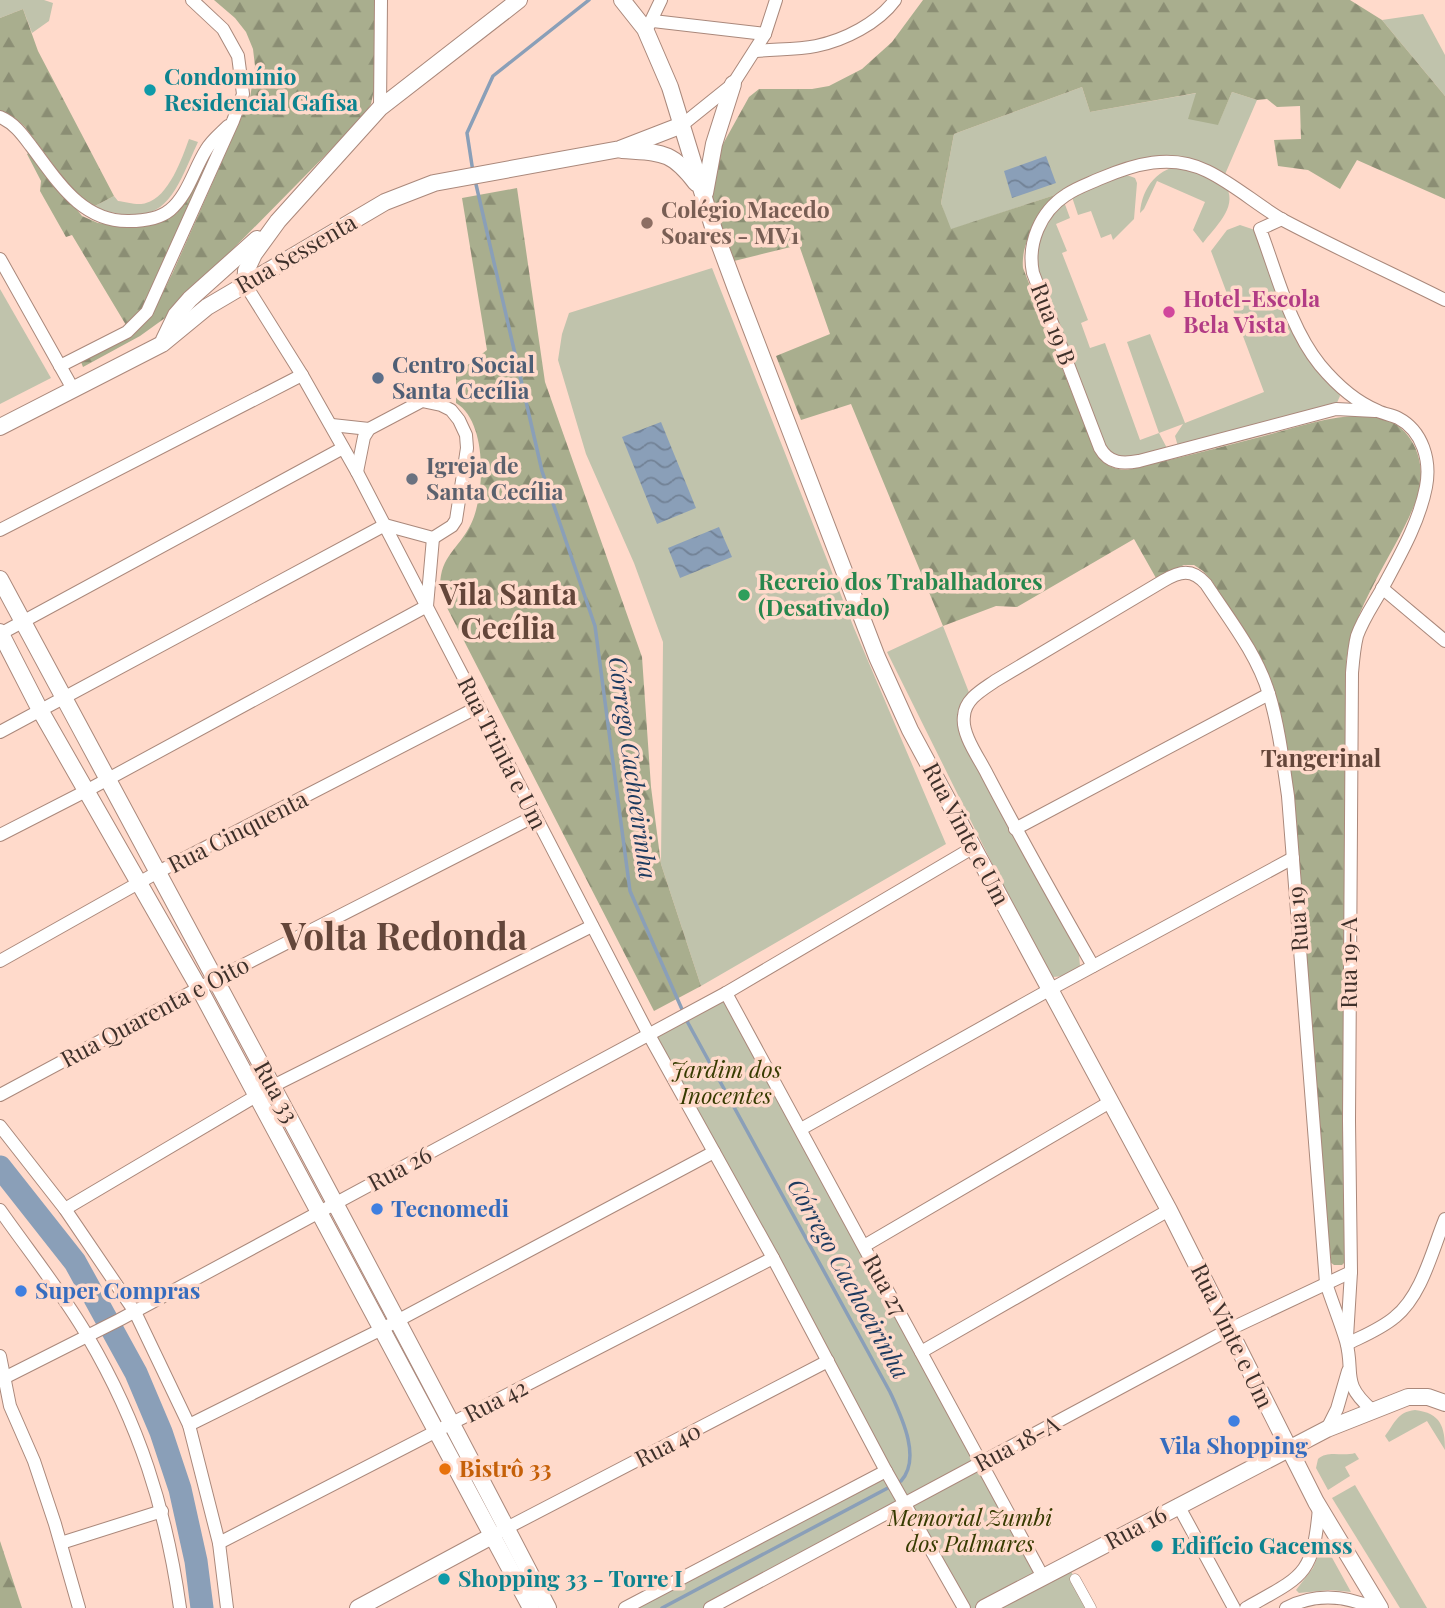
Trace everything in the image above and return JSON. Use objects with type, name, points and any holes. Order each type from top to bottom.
[{"type":"street","points":[[60,366],[127,332],[142,319],[153,301],[243,94],[238,56],[223,29],[192,0]]},
{"type":"street","points":[[380,108],[381,0]]},
{"type":"street","points":[[245,284],[246,271],[254,254],[278,221],[380,108],[519,0]]},
{"type":"street","name":"Rua Vinte e Um","points":[[622,0],[649,25],[727,265],[877,657],[910,730],[1169,1210],[1319,1508],[1380,1608]]},
{"type":"street","points":[[661,0],[649,25],[765,34]]},
{"type":"street","points":[[620,149],[682,125],[733,84],[765,34],[776,0]]},
{"type":"street","points":[[756,51],[817,46],[876,20],[895,0]]},
{"type":"street","points":[[705,195],[714,144],[733,84]]},
{"type":"street","points":[[0,117],[16,127],[60,183],[85,209],[105,219],[132,222],[153,219],[173,208],[186,190],[208,146],[233,121]]},
{"type":"street","points":[[620,149],[658,153],[674,158],[705,195]]},
{"type":"street","name":"Rua Sessenta","points":[[0,427],[162,344],[207,307],[385,202],[434,183],[620,149]]},
{"type":"street","name":"Rua 19 B","points":[[1282,219],[1202,168],[1171,162],[1145,162],[1080,187],[1061,198],[1038,228],[1031,248],[1032,265],[1100,448],[1108,459],[1119,463],[1139,461],[1336,409],[1377,411]]},
{"type":"street","points":[[1282,219],[1445,300]]},
{"type":"street","name":"Rua 19-A","points":[[1282,219],[1260,229],[1291,310],[1316,360],[1348,392],[1377,411],[1399,418],[1417,434],[1426,453],[1428,470],[1426,489],[1415,523],[1357,638],[1352,673],[1349,1013],[1351,1272],[1347,1344]]},
{"type":"street","points":[[162,344],[176,314],[190,299],[278,221]]},
{"type":"street","points":[[0,259],[73,389]]},
{"type":"street","name":"Rua Trinta e Um","points":[[245,284],[332,425],[649,1035],[773,1258],[887,1473],[964,1608]]},
{"type":"street","points":[[0,530],[302,375]]},
{"type":"street","points":[[1336,409],[1348,392]]},
{"type":"street","points":[[0,835],[427,606],[433,538],[452,526],[456,520],[467,448],[466,435],[459,420],[451,410],[422,401],[369,429],[364,438],[357,472]]},
{"type":"street","points":[[332,425],[369,429]]},
{"type":"street","points":[[0,633],[24,623],[343,449]]},
{"type":"street","points":[[0,732],[385,525],[433,538]]},
{"type":"street","name":"Rua 19","points":[[1016,829],[964,726],[965,708],[975,695],[995,681],[1170,577],[1183,572],[1199,577],[1239,633],[1269,694],[1281,744],[1293,858],[1326,1283],[1347,1344]]},
{"type":"street","name":"Rua 33","points":[[0,579],[214,980],[337,1203],[548,1608]]},
{"type":"street","points":[[1382,588],[1445,641]]},
{"type":"street","name":"Rua 33","points":[[0,633],[40,710],[199,988],[531,1608]]},
{"type":"street","points":[[1093,966],[1016,829],[1269,694]]},
{"type":"street","name":"Rua Cinquenta","points":[[0,961],[158,872],[478,708]]},
{"type":"street","name":"Rua Quarenta e Oito","points":[[0,1095],[214,980],[535,816]]},
{"type":"street","points":[[726,993],[974,847]]},
{"type":"street","points":[[801,1129],[1049,990],[1293,858]]},
{"type":"street","points":[[65,1209],[273,1086],[592,926]]},
{"type":"street","name":"Rua 26","points":[[4,1378],[135,1312],[726,993]]},
{"type":"street","name":"Rua 27","points":[[726,993],[1043,1577]]},
{"type":"street","points":[[864,1247],[1110,1102]]},
{"type":"street","points":[[0,1126],[65,1209],[135,1312],[188,1425],[219,1543],[227,1608]]},
{"type":"street","points":[[188,1425],[380,1330],[714,1152]]},
{"type":"street","points":[[0,1210],[88,1336],[142,1447],[162,1511],[180,1608]]},
{"type":"street","points":[[921,1352],[1169,1210]]},
{"type":"street","points":[[1373,1410],[1357,1397],[1348,1371],[1347,1344],[1387,1323],[1403,1309],[1420,1281],[1445,1219]]},
{"type":"street","name":"Rua 42","points":[[219,1543],[434,1430],[773,1258]]},
{"type":"street","name":"Rua 18-A","points":[[710,1608],[903,1501],[982,1463],[1228,1330],[1351,1272]]},
{"type":"street","points":[[0,1356],[10,1406],[34,1461],[79,1608]]},
{"type":"street","name":"Rua 40","points":[[492,1536],[828,1361]]},
{"type":"street","points":[[1327,1429],[1337,1409],[1348,1371]]},
{"type":"street","name":"Rua 16","points":[[984,1608],[1327,1429],[1397,1400],[1418,1395],[1445,1403]]},
{"type":"street","points":[[625,1608],[887,1473]]},
{"type":"street","points":[[1178,1505],[1234,1608]]},
{"type":"street","points":[[1246,1608],[1295,1579],[1310,1561],[1316,1539],[1319,1508]]},
{"type":"street","points":[[61,1543],[162,1511]]},
{"type":"street","points":[[358,1608],[492,1536]]},
{"type":"street","points":[[1075,1579],[1091,1608]]},
{"type":"street","points":[[1279,1590],[1287,1607],[1330,1597],[1349,1599],[1373,1608]]},
{"type":"green space","points":[[0,0],[44,0],[53,3],[49,21],[32,33],[23,9],[0,18]]},
{"type":"green space","points":[[214,0],[374,0],[374,90],[371,104],[363,117],[165,318],[140,336],[83,367],[81,362],[132,334],[153,312],[250,98],[255,66],[253,49],[246,32],[235,18]]},
{"type":"green space","points":[[923,0],[1350,0],[1382,20],[1445,96],[1445,199],[1357,160],[1340,189],[1308,170],[1278,166],[1274,140],[1301,139],[1300,106],[1277,107],[1267,99],[1257,100],[1232,92],[1218,125],[1188,119],[1196,93],[1090,112],[1082,87],[954,134],[941,203],[951,229],[1067,191],[1043,216],[1030,235],[1023,256],[1023,268],[1092,444],[1103,461],[1112,467],[1131,469],[1313,422],[1357,416],[1386,419],[1408,435],[1415,447],[1421,474],[1416,501],[1366,600],[1350,641],[1346,662],[1345,1262],[1342,1265],[1330,1262],[1294,806],[1258,657],[1212,581],[1194,565],[1184,565],[1156,578],[1134,539],[1017,607],[996,606],[943,626],[851,404],[801,420],[776,356],[830,334],[799,245],[730,262],[710,196],[718,153],[749,97],[759,89],[812,89],[829,86],[862,69],[892,42]]},
{"type":"green space","points":[[23,9],[38,51],[114,196],[93,207],[70,187],[25,127],[16,119],[0,112],[0,18]]},
{"type":"green space","points":[[1423,14],[1445,55],[1445,96],[1382,20]]},
{"type":"green space","points":[[1082,87],[1090,112],[1197,93],[1218,124],[1232,92],[1257,100],[1223,179],[1175,161],[1067,191],[950,230],[941,203],[954,134]]},
{"type":"green space","points":[[189,139],[198,142],[181,180],[163,205],[151,212],[136,215],[93,207],[114,196],[118,201],[136,204],[154,199],[174,176]]},
{"type":"green space","points":[[219,140],[145,305],[126,325],[72,235],[66,237],[40,191],[41,181],[27,154],[30,152],[82,216],[98,223],[128,226],[163,221],[177,213]]},
{"type":"green space","points":[[1185,165],[1227,188],[1229,195],[1227,210],[1203,243],[1193,230],[1205,202],[1157,181],[1140,213],[1144,195],[1153,180],[1167,170]]},
{"type":"green space","points":[[1124,174],[1135,178],[1137,183],[1134,219],[1113,240],[1111,234],[1101,238],[1091,211],[1078,215],[1071,194]]},
{"type":"green space","points":[[517,188],[545,382],[642,657],[651,787],[661,864],[701,986],[654,1011],[441,596],[440,583],[445,564],[471,524],[476,511],[481,478],[481,460],[474,426],[466,412],[456,403],[456,374],[487,350],[462,198]]},
{"type":"green space","points":[[1063,199],[1070,218],[1056,224],[1067,251],[1062,253],[1088,320],[1081,323],[1090,348],[1105,343],[1140,440],[1159,433],[1169,452],[1137,460],[1107,455],[1035,272],[1037,235]]},
{"type":"green space","points":[[1240,225],[1258,231],[1280,288],[1339,390],[1340,396],[1336,405],[1179,450],[1175,436],[1183,424],[1159,433],[1127,342],[1150,334],[1185,423],[1264,392],[1211,251],[1227,230]]},
{"type":"green space","name":"Recreio dos Trabalhadores (Desativado)","points":[[712,268],[854,628],[946,844],[701,986],[661,864],[663,642],[634,563],[586,454],[558,360],[569,313]]},
{"type":"green space","points":[[0,289],[51,378],[0,404]]},
{"type":"green space","points":[[943,626],[970,695],[961,707],[958,720],[1079,954],[1080,966],[1065,976],[1053,977],[1045,970],[887,652]]},
{"type":"green space","name":"Jardim dos Inocentes","points":[[726,993],[1043,1577],[1067,1564],[1091,1608],[964,1608],[905,1505],[710,1608],[625,1608],[886,1471],[649,1035]]},
{"type":"green space","points":[[1415,1410],[1431,1414],[1440,1422],[1445,1450],[1427,1421],[1389,1442],[1385,1436],[1397,1419],[1404,1413]]},
{"type":"green space","points":[[1355,1453],[1359,1459],[1345,1467],[1350,1476],[1328,1490],[1316,1468],[1318,1459],[1326,1455]]},
{"type":"green space","points":[[1355,1485],[1427,1608],[1400,1608],[1332,1498]]},
{"type":"green space","points":[[0,1541],[22,1608],[0,1608]]},
{"type":"green space","points":[[1325,1545],[1351,1592],[1330,1590],[1299,1593],[1296,1590],[1313,1568],[1322,1546]]},
{"type":"water","points":[[1046,156],[1056,183],[1012,198],[1004,171]]},
{"type":"water","points":[[661,422],[696,508],[657,524],[622,437]]},
{"type":"water","points":[[719,527],[732,557],[680,578],[668,548]]},
{"type":"waterway","name":"Córrego Cachoeirinha","points":[[473,172],[467,133],[493,76],[589,0]]},
{"type":"waterway","name":"Córrego Cachoeirinha","points":[[475,180],[542,471],[595,626],[630,891],[688,1023],[890,1392],[904,1425],[910,1449],[907,1472],[901,1481],[662,1608]]},
{"type":"waterway","points":[[0,1167],[75,1262],[136,1373],[161,1432],[180,1489],[196,1561],[202,1608]]},
{"type":"place","name":"Condomínio Residencial Gafisa","points":[[150,90]]},
{"type":"place","name":"Colégio Macedo Soares - MV1","points":[[647,223]]},
{"type":"place","name":"Hotel-Escola Bela Vista","points":[[1169,312]]},
{"type":"place","name":"Centro Social Santa Cecília","points":[[378,378]]},
{"type":"place","name":"Igreja de Santa Cecília","points":[[412,479]]},
{"type":"place","name":"Recreio dos Trabalhadores (Desativado)","points":[[744,595]]},
{"type":"place","name":"Tecnomedi","points":[[377,1209]]},
{"type":"place","name":"Super Compras","points":[[21,1291]]},
{"type":"place","name":"Vila Shopping","points":[[1234,1421]]},
{"type":"place","name":"Bistrô 33","points":[[445,1469]]},
{"type":"place","name":"Edifício Gacemss","points":[[1157,1546]]},
{"type":"place","name":"Shopping 33 - Torre I","points":[[444,1579]]},
{"type":"district","name":"Vila Santa Cecília","points":[[508,612]]},
{"type":"district","name":"Tangerinal","points":[[1321,759]]},
{"type":"district","name":"Volta Redonda","points":[[404,937]]},
{"type":"park label","name":"Memorial Zumbi dos Palmares","points":[[970,1531]]}]
